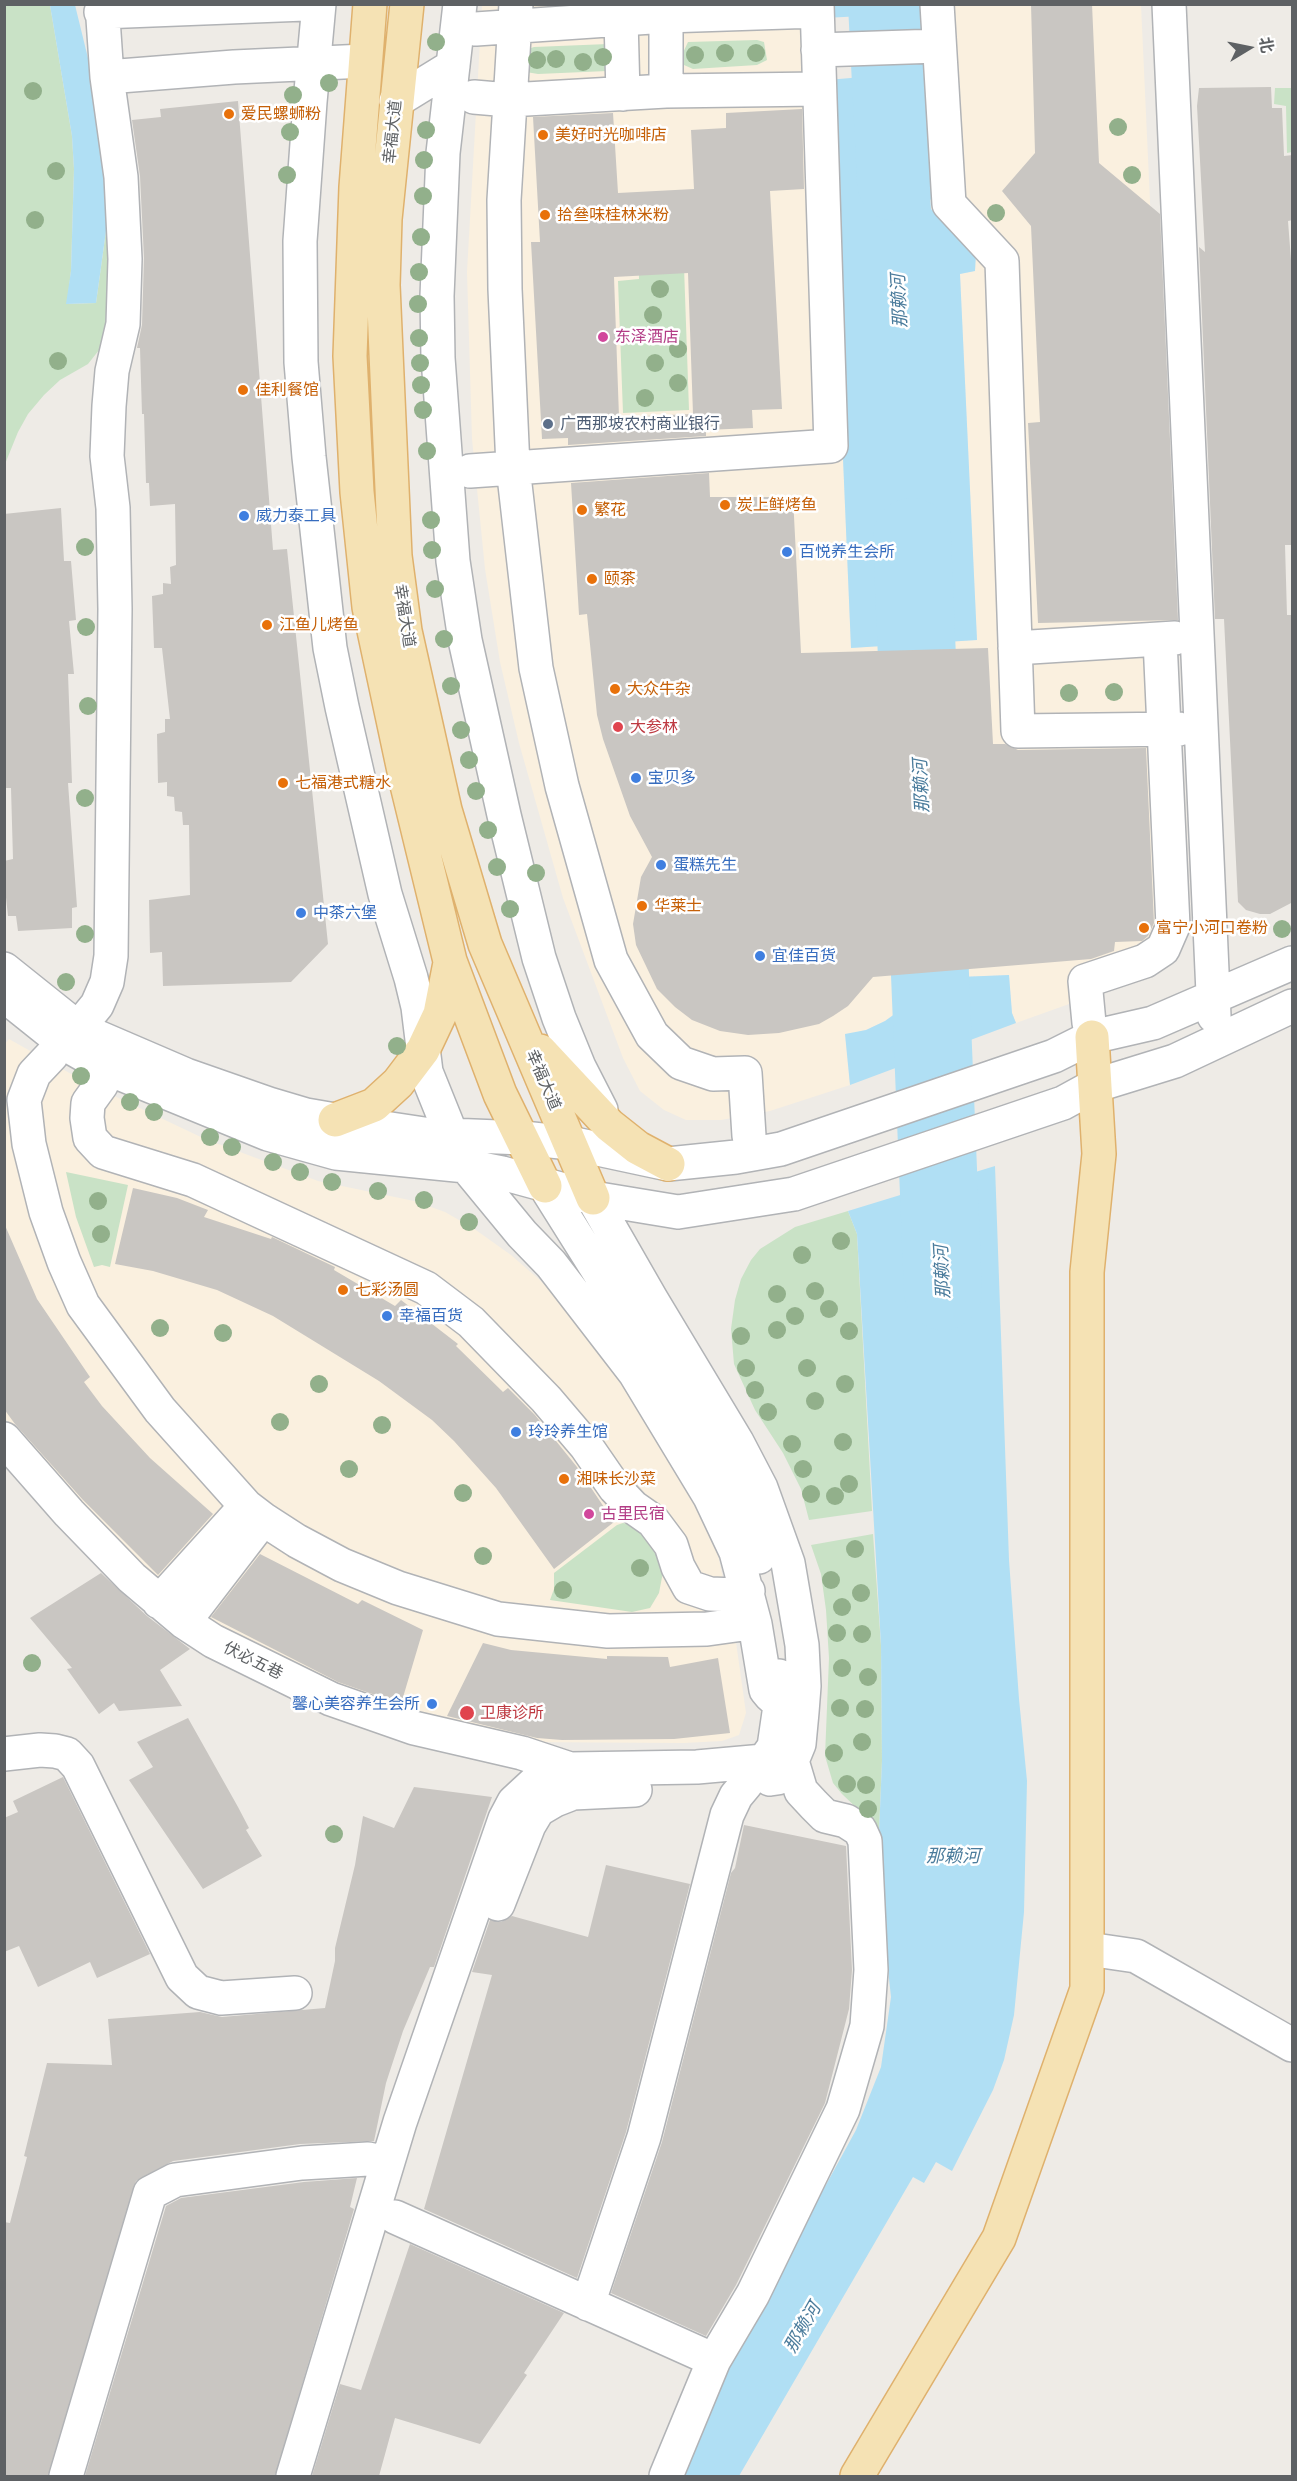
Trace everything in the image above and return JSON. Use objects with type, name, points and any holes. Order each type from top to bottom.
[{"type":"main road","name":"幸福大道","points":[[407,4],[385,219],[383,296],[395,556],[405,631],[424,724],[461,870],[485,944],[593,1198]]},
{"type":"main road","name":"幸福大道","points":[[370,5],[355,198],[350,333],[357,492],[369,607],[407,785],[450,961],[500,1094],[544,1186]]},
{"type":"main road","points":[[335,1120],[374,1105],[398,1083],[423,1050],[440,1014],[450,961]]},
{"type":"main road","points":[[522,1029],[609,1125],[638,1148],[668,1164]]},
{"type":"main road","points":[[857,2476],[999,2238],[1087,1989],[1087,1272],[1099,1154],[1090,1030]]},
{"type":"street","points":[[305,4],[101,8],[107,77],[121,177],[125,259],[123,324],[112,371],[108,446],[113,508],[116,609],[111,956],[107,982],[97,1005],[65,1043],[34,1074],[24,1100],[29,1144],[46,1212],[83,1305],[154,1401],[194,1450],[255,1512],[297,1541],[342,1565],[398,1588],[498,1619],[608,1631],[707,1629],[743,1624]]},
{"type":"street","points":[[319,4],[300,241],[301,362],[309,457],[330,648],[385,894],[418,1007],[426,1072],[466,1166],[522,1234],[551,1264],[635,1373],[710,1497],[736,1552],[747,1591],[766,1690],[771,1696],[781,1699]]},
{"type":"street","points":[[357,4],[370,5]]},
{"type":"street","points":[[937,4],[931,46],[950,204],[1002,261],[1018,731],[1172,730]]},
{"type":"street","points":[[1169,4],[1215,1043]]},
{"type":"street","points":[[470,471],[831,446],[819,89],[821,50],[817,8],[621,19],[468,17],[453,66],[444,153],[438,337],[442,434],[453,561],[484,727],[539,958],[559,1018],[579,1067],[609,1125]]},
{"type":"street","points":[[515,16],[504,200],[513,467],[536,668],[562,786],[611,960],[652,1035],[681,1063],[713,1074],[745,1073],[749,1136]]},
{"type":"street","points":[[666,16],[666,92]]},
{"type":"street","points":[[621,19],[623,94]]},
{"type":"street","points":[[821,50],[931,46]]},
{"type":"street","points":[[107,77],[365,61]]},
{"type":"street","points":[[396,101],[453,66]]},
{"type":"street","points":[[474,97],[509,100],[666,92],[819,89]]},
{"type":"street","points":[[1015,648],[1167,639],[1172,730],[1173,926],[1163,949],[1145,961],[1085,981],[1090,1030]]},
{"type":"street","points":[[4,969],[65,1043],[145,1059],[230,1092],[297,1112],[424,1134],[523,1138],[570,1143],[668,1164],[736,1157],[781,1149],[1054,1056],[1090,1030],[1153,1023],[1293,963]]},
{"type":"street","points":[[4,995],[65,1043],[109,1069],[235,1121],[305,1144],[336,1153],[466,1166],[502,1173],[593,1198],[678,1212],[795,1194],[1063,1102],[1094,1086],[1175,1061],[1293,1006]]},
{"type":"street","points":[[109,1069],[88,1103],[87,1118],[90,1138],[103,1152],[193,1180],[426,1288],[471,1322],[546,1399],[586,1446],[615,1488],[633,1507],[653,1521],[671,1545],[678,1567],[689,1587],[710,1594],[736,1594],[747,1591]]},
{"type":"street","points":[[293,2476],[387,2163],[505,1819],[513,1802],[541,1777],[570,1769],[697,1767],[764,1761],[774,1747],[781,1699],[776,1641],[767,1585],[735,1490],[694,1417],[544,1186]]},
{"type":"street","points":[[314,2476],[381,2253],[395,2217],[410,2164],[495,1911],[529,1825],[538,1810],[573,1792],[747,1784],[777,1778],[792,1761],[799,1744],[802,1645],[788,1563],[761,1488],[737,1442],[593,1198]]},
{"type":"street","name":"伏必五巷","points":[[4,1439],[105,1551],[184,1623],[213,1641],[331,1699],[414,1728],[522,1753],[570,1769]]},
{"type":"street","points":[[159,1602],[255,1512]]},
{"type":"street","points":[[184,1623],[255,1512]]},
{"type":"street","points":[[4,1754],[40,1750],[55,1751],[67,1754],[78,1766],[182,1977],[198,1992],[221,1998],[295,1993]]},
{"type":"street","points":[[666,2476],[714,2361],[753,2294],[843,2109],[867,2026],[871,1970],[865,1841],[860,1830],[846,1821],[825,1816],[801,1791],[792,1761]]},
{"type":"street","points":[[588,2304],[644,2137],[727,1815],[736,1796],[747,1784]]},
{"type":"street","points":[[1088,1949],[1136,1956],[1293,2045]]},
{"type":"street","points":[[66,2476],[150,2193],[175,2180],[302,2163],[368,2159],[387,2163]]},
{"type":"street","points":[[395,2217],[714,2361]]},
{"type":"shaded area","points":[[482,5],[824,5],[851,648],[977,640],[960,274],[975,271],[976,254],[931,209],[917,5],[1141,5],[1183,922],[1111,989],[1016,1023],[1012,1013],[1009,975],[934,978],[921,995],[885,1021],[866,1030],[845,1035],[850,1085],[770,1111],[721,1120],[686,1120],[664,1110],[640,1091],[623,1058],[563,898],[519,743],[500,662],[485,569],[472,439],[467,272]]},
{"type":"shaded area","points":[[9,1039],[89,1084],[205,1139],[318,1181],[414,1201],[445,1212],[473,1228],[511,1255],[542,1282],[558,1298],[596,1348],[650,1425],[704,1519],[718,1555],[735,1635],[746,1713],[739,1735],[722,1741],[684,1743],[515,1742],[402,1716],[189,1613],[23,1444],[5,1418],[4,1045]]},
{"type":"green space","points":[[5,5],[50,5],[72,136],[74,169],[71,271],[67,304],[96,303],[106,231],[107,196],[120,232],[103,345],[88,364],[60,380],[28,414],[5,464]]},
{"type":"green space","points":[[757,40],[764,42],[767,60],[757,65],[693,69],[684,65],[681,57],[688,42]]},
{"type":"green space","points":[[608,44],[607,71],[538,74],[526,72],[525,50],[534,47]]},
{"type":"green space","points":[[1275,88],[1292,88],[1292,152],[1287,153],[1286,106],[1274,104]]},
{"type":"green space","points":[[683,238],[689,410],[623,413],[618,281],[639,279],[638,239]]},
{"type":"green space","points":[[66,1172],[128,1185],[110,1267],[102,1265],[94,1267],[76,1217]]},
{"type":"green space","points":[[848,1211],[857,1234],[872,1511],[809,1520],[801,1489],[783,1453],[755,1410],[734,1364],[731,1329],[741,1279],[760,1249],[795,1227]]},
{"type":"green space","points":[[623,1523],[637,1526],[652,1534],[663,1572],[659,1593],[650,1608],[632,1612],[550,1600],[554,1589],[554,1573],[617,1525]]},
{"type":"green space","points":[[873,1534],[881,1645],[882,1761],[878,1857],[865,1816],[833,1783],[825,1756],[829,1658],[826,1610],[821,1574],[811,1545]]},
{"type":"water","points":[[50,5],[75,5],[97,95],[107,196],[106,231],[96,303],[66,304],[71,271],[74,169],[72,136]]},
{"type":"water","points":[[824,5],[917,5],[917,13],[825,18]]},
{"type":"water","points":[[922,72],[931,209],[976,253],[975,271],[960,274],[977,640],[851,648],[827,80]]},
{"type":"water","points":[[1009,975],[1012,1013],[1016,1023],[850,1085],[845,1034],[866,1030],[885,1021],[921,995],[934,978]]},
{"type":"water","name":"那赖河","points":[[995,1166],[1009,1560],[1027,1781],[1024,1912],[1014,2015],[1004,2060],[993,2090],[952,2171],[936,2162],[924,2183],[913,2177],[739,2476],[683,2476],[723,2373],[856,2130],[881,2067],[891,1997],[878,1857],[882,1761],[881,1645],[857,1234],[848,1211]]},
{"type":"building","points":[[1031,4],[1092,4],[1099,163],[1160,214],[1178,620],[1038,623],[1028,423],[1040,422],[1031,226],[1002,191],[1035,153]]},
{"type":"building","points":[[1271,87],[1272,108],[1282,108],[1284,156],[1293,155],[1293,220],[1288,221],[1293,286],[1293,545],[1285,545],[1287,615],[1293,615],[1293,902],[1270,914],[1260,914],[1246,910],[1238,902],[1224,619],[1215,619],[1199,247],[1205,252],[1197,106],[1199,88]]},
{"type":"building","points":[[238,101],[273,550],[287,549],[328,944],[291,982],[163,986],[162,952],[150,953],[149,900],[190,895],[189,825],[183,825],[182,812],[175,811],[174,797],[167,796],[167,782],[158,783],[157,734],[165,732],[165,719],[170,719],[162,648],[154,648],[152,596],[163,594],[163,583],[171,584],[170,567],[176,565],[175,504],[150,506],[149,483],[146,483],[140,348],[137,348],[142,325],[144,258],[140,176],[132,120],[161,117],[160,109]]},
{"type":"building","points":[[802,109],[804,189],[770,191],[782,409],[752,410],[753,428],[706,430],[706,436],[568,445],[568,438],[542,439],[531,242],[540,242],[533,117],[613,113],[618,193],[694,189],[691,130],[726,128],[726,113]],"holes":[[[688,273],[693,414],[619,417],[614,277]]]},
{"type":"building","points":[[709,473],[710,497],[793,497],[801,653],[988,648],[993,744],[1005,744],[1018,750],[1146,748],[1154,923],[1148,936],[1142,941],[1115,942],[1114,951],[1091,959],[873,977],[848,1006],[833,1016],[819,1024],[779,1033],[748,1035],[720,1031],[692,1020],[657,989],[636,945],[633,924],[641,877],[652,857],[630,816],[597,715],[587,614],[579,615],[571,483]]},
{"type":"building","points":[[61,508],[64,561],[71,561],[76,620],[69,621],[74,674],[68,674],[72,783],[68,783],[77,907],[72,908],[72,928],[18,931],[16,916],[8,916],[4,879],[4,861],[13,859],[11,788],[4,788],[4,514]]},
{"type":"building","points":[[133,1188],[177,1198],[208,1210],[204,1217],[271,1239],[272,1237],[335,1267],[334,1270],[395,1306],[401,1300],[458,1344],[456,1346],[503,1392],[508,1388],[535,1415],[577,1467],[614,1522],[554,1569],[496,1488],[454,1441],[432,1420],[379,1381],[273,1316],[217,1290],[153,1271],[115,1264]]},
{"type":"building","points":[[4,1223],[37,1299],[90,1377],[84,1382],[102,1406],[150,1458],[213,1514],[158,1575],[83,1500],[4,1409]]},
{"type":"building","points":[[260,1554],[358,1604],[362,1600],[423,1630],[401,1704],[338,1682],[211,1617]]},
{"type":"building","points":[[101,1573],[147,1616],[190,1649],[160,1670],[182,1706],[119,1711],[114,1703],[99,1714],[67,1669],[72,1668],[30,1618]]},
{"type":"building","points":[[483,1643],[511,1650],[607,1659],[607,1656],[668,1657],[670,1667],[718,1658],[730,1733],[674,1739],[562,1740],[537,1738],[447,1716]]},
{"type":"building","points":[[188,1718],[238,1807],[249,1828],[246,1830],[262,1856],[203,1889],[129,1780],[153,1767],[137,1742]]},
{"type":"building","points":[[63,1777],[150,1954],[97,1978],[90,1962],[38,1987],[19,1946],[4,1952],[4,1818],[18,1812],[13,1801]]},
{"type":"building","points":[[414,1787],[492,1797],[434,1967],[430,1967],[403,2031],[386,2083],[374,2141],[300,2144],[173,2161],[136,2181],[48,2476],[4,2476],[4,2222],[10,2223],[47,2063],[112,2065],[108,2019],[200,2012],[222,2017],[325,2008],[335,1961],[335,1948],[355,1865],[363,1816],[394,1828]]},
{"type":"building","points":[[744,1825],[846,1846],[852,1970],[849,2009],[825,2103],[736,2285],[706,2336],[611,2293],[662,2142],[731,1873],[735,1868]]},
{"type":"building","points":[[606,1865],[690,1884],[626,2132],[577,2278],[424,2209],[492,1975],[472,1972],[490,1920],[501,1922],[512,1916],[588,1937]]},
{"type":"building","points":[[357,2178],[350,2207],[354,2209],[275,2476],[85,2476],[166,2206],[181,2198],[304,2182]]},
{"type":"building","points":[[410,2244],[564,2313],[524,2373],[527,2375],[480,2444],[395,2418],[379,2476],[312,2476],[340,2384],[361,2390]]},
{"type":"waterway","name":"那赖河","points":[[887,4],[896,182]]},
{"type":"waterway","name":"那赖河","points":[[912,537],[943,1291]]},
{"type":"place","name":"爱民螺蛳粉","points":[[229,114]]},
{"type":"place","name":"美好时光咖啡店","points":[[543,135]]},
{"type":"place","name":"拾叄味桂林米粉","points":[[545,215]]},
{"type":"place","name":"东泽酒店","points":[[603,337]]},
{"type":"place","name":"佳利餐馆","points":[[243,390]]},
{"type":"place","name":"广西那坡农村商业银行","points":[[548,424]]},
{"type":"place","name":"炭上鲜烤鱼","points":[[725,505]]},
{"type":"place","name":"繁花","points":[[582,510]]},
{"type":"place","name":"威力泰工具","points":[[244,516]]},
{"type":"place","name":"百悦养生会所","points":[[787,552]]},
{"type":"place","name":"颐茶","points":[[592,579]]},
{"type":"place","name":"江鱼儿烤鱼","points":[[267,625]]},
{"type":"place","name":"大众牛杂","points":[[615,689]]},
{"type":"place","name":"大参林","points":[[618,727]]},
{"type":"place","name":"宝贝多","points":[[636,778]]},
{"type":"place","name":"七福港式糖水","points":[[283,783]]},
{"type":"place","name":"蛋糕先生","points":[[661,865]]},
{"type":"place","name":"华莱士","points":[[642,906]]},
{"type":"place","name":"中茶六堡","points":[[301,913]]},
{"type":"place","name":"富宁小河口卷粉","points":[[1144,928]]},
{"type":"place","name":"宜佳百货","points":[[760,956]]},
{"type":"place","name":"七彩汤圆","points":[[343,1290]]},
{"type":"place","name":"幸福百货","points":[[387,1316]]},
{"type":"place","name":"玲玲养生馆","points":[[516,1432]]},
{"type":"place","name":"湘味长沙菜","points":[[564,1479]]},
{"type":"place","name":"古里民宿","points":[[589,1514]]},
{"type":"place","name":"馨心美容养生会所","points":[[432,1704]]},
{"type":"place","name":"卫康诊所","points":[[467,1713]]}]
